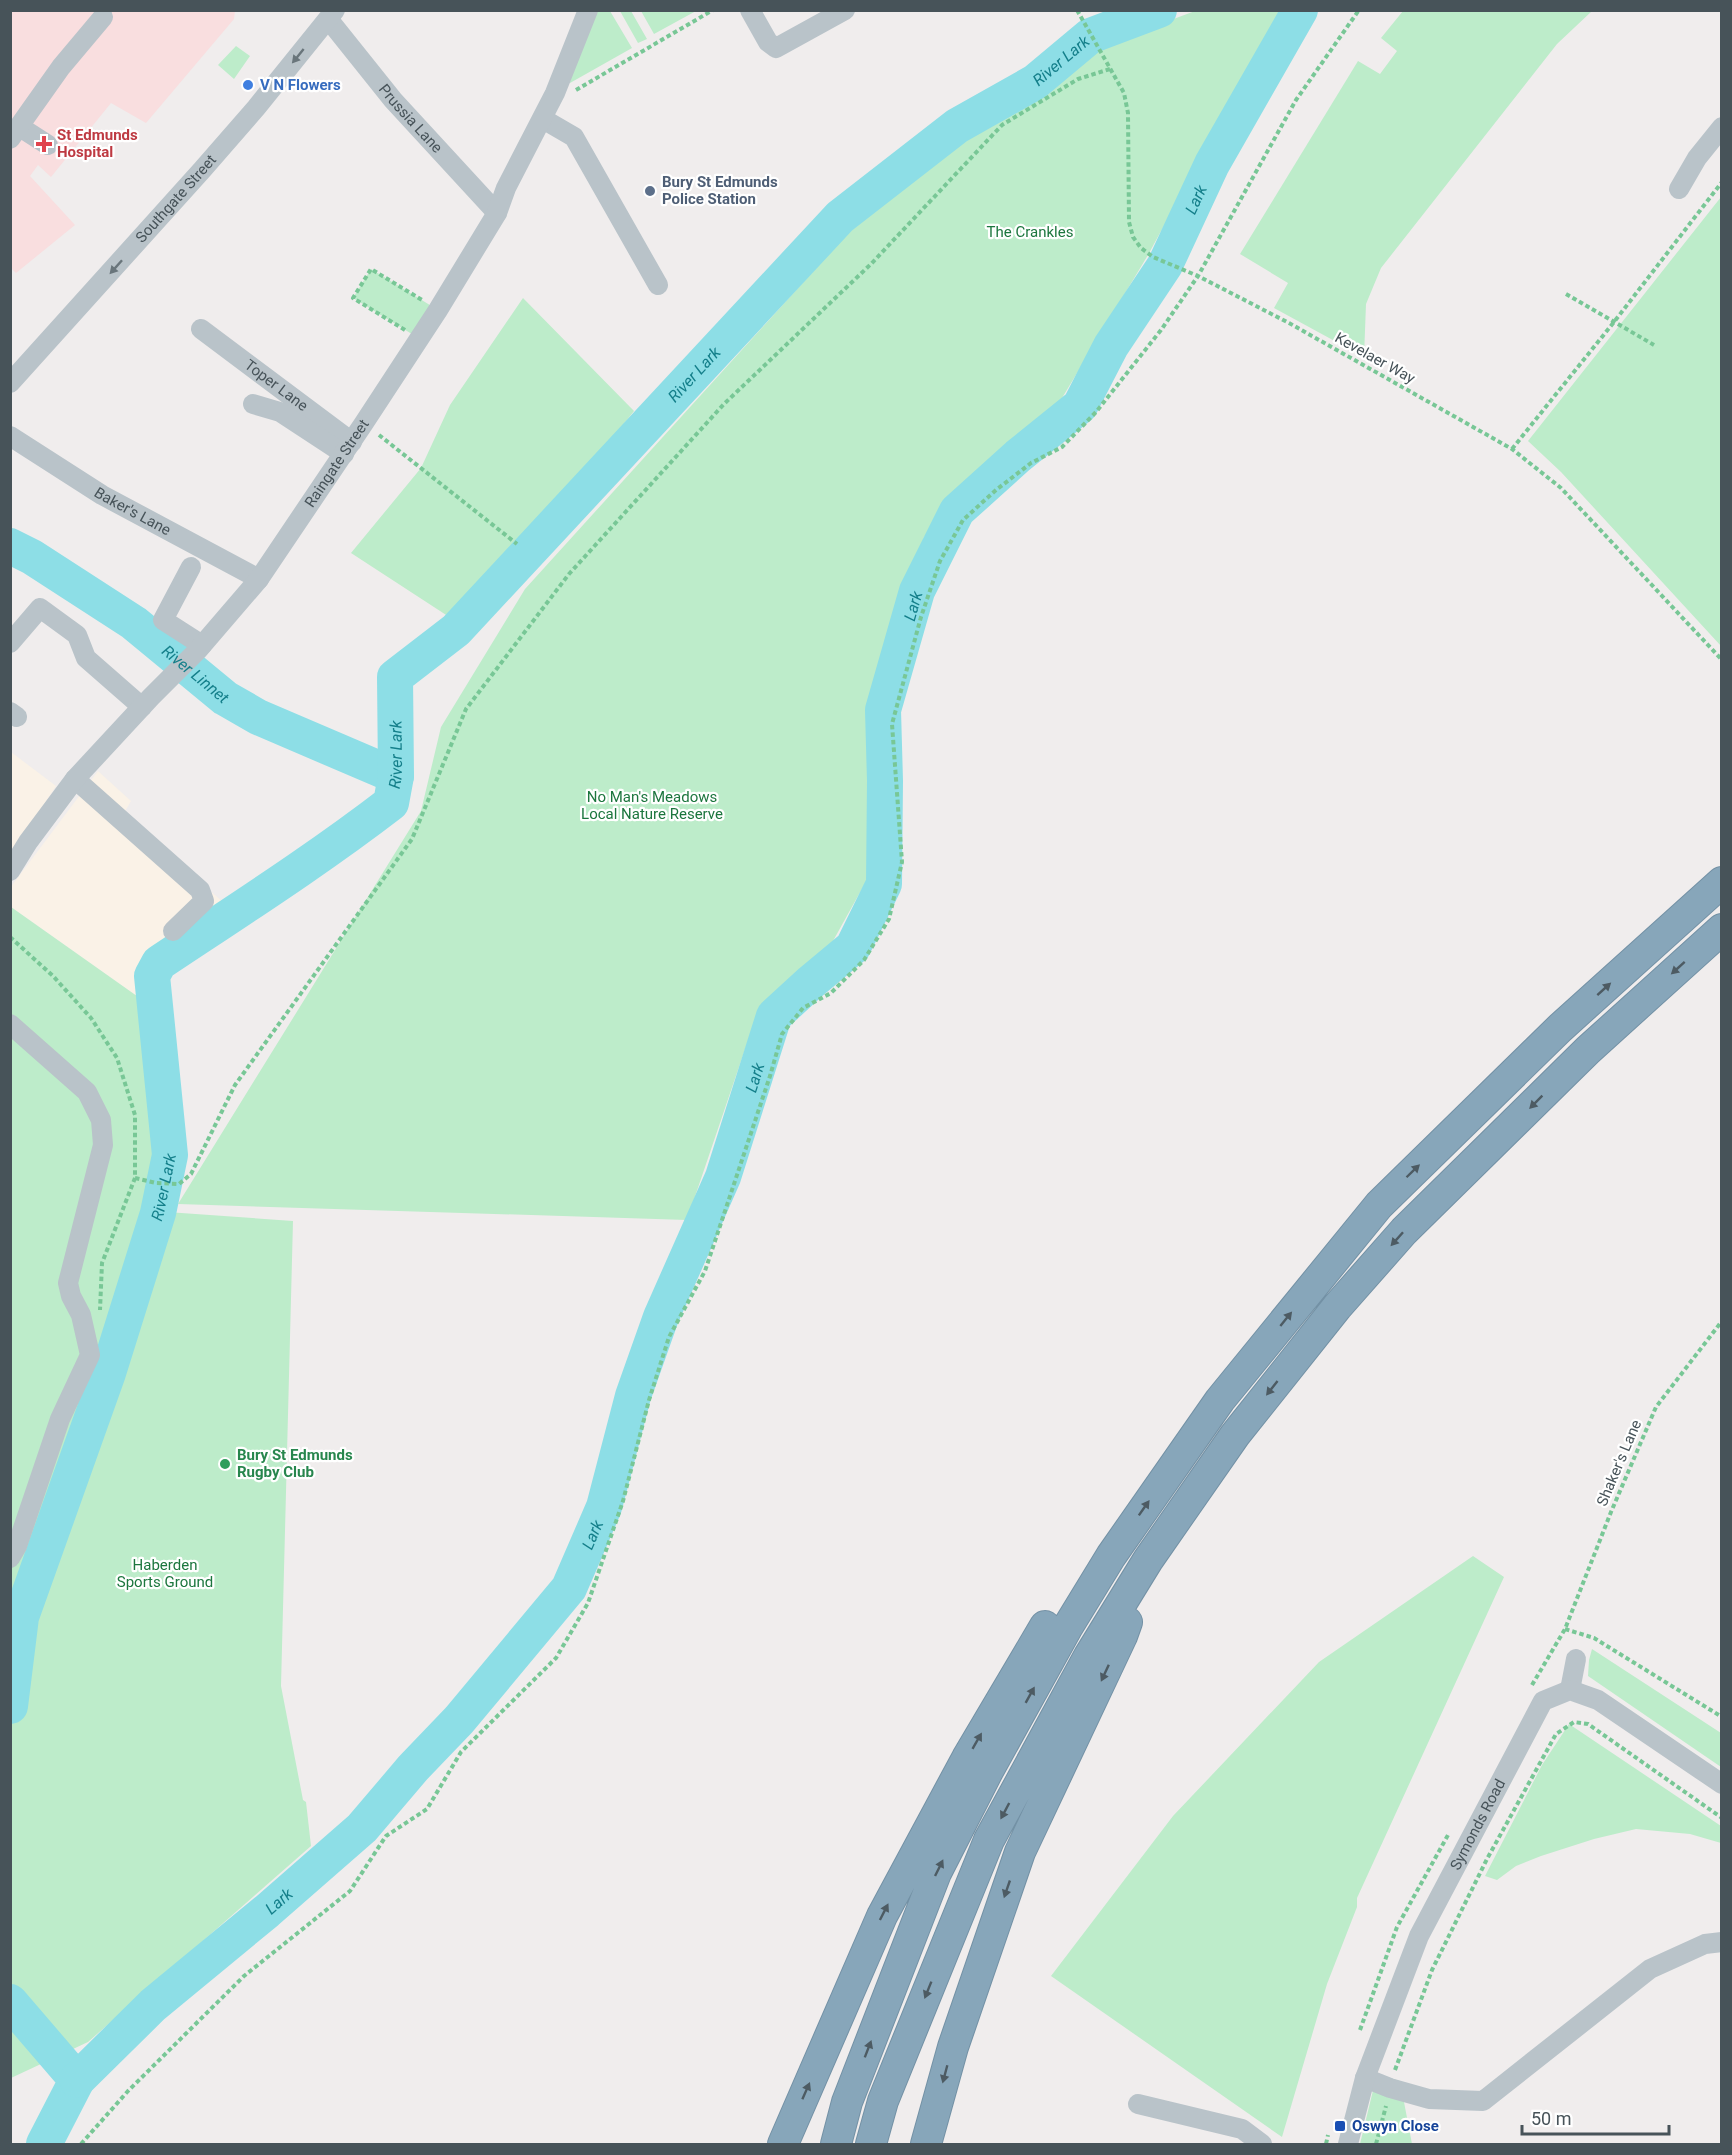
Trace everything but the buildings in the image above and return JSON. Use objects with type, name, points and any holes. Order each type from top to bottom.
[{"type":"highway","points":[[836,2145],[847,2102],[936,1873],[988,1771],[1067,1628],[1111,1556],[1220,1400],[1379,1205],[1560,1028],[1722,882]]},
{"type":"highway","points":[[871,2145],[883,2102],[989,1840],[1089,1656],[1148,1560],[1235,1435],[1337,1307],[1404,1231],[1588,1050],[1722,929]]},
{"type":"highway","points":[[783,2145],[882,1916],[968,1758],[1056,1607],[1111,1556]]},
{"type":"highway","points":[[926,2145],[953,2047],[1020,1852],[1122,1636],[1148,1560]]},
{"type":"street","name":"Raingate Street","points":[[15,858],[75,779],[200,648],[259,579],[348,448],[420,339],[497,213],[506,188],[555,93],[588,10]]},
{"type":"street","points":[[750,10],[768,42],[776,48],[845,10]]},
{"type":"street","name":"Prussia Lane","points":[[332,15],[393,100],[497,213]]},
{"type":"street","name":"Southgate Street","points":[[10,383],[202,170],[332,15]]},
{"type":"street","points":[[48,145],[15,133],[61,67],[103,17]]},
{"type":"street","points":[[543,119],[574,137],[658,285]]},
{"type":"street","points":[[1679,189],[1697,158],[1722,127]]},
{"type":"street","name":"Toper Lane","points":[[201,329],[348,448]]},
{"type":"street","name":"Toper Lane","points":[[253,404],[280,412],[348,448]]},
{"type":"street","name":"Baker's Lane","points":[[10,436],[102,495],[259,579]]},
{"type":"street","points":[[191,567],[163,620],[200,648]]},
{"type":"street","points":[[10,644],[40,608],[77,635],[86,658],[142,707]]},
{"type":"street","points":[[75,779],[200,890],[204,901],[173,931]]},
{"type":"street","points":[[10,1024],[87,1092],[101,1120],[103,1145],[68,1282],[71,1296],[81,1315],[90,1354],[60,1419],[17,1546],[10,1557]]},
{"type":"street","points":[[1576,1659],[1570,1690],[1598,1700],[1722,1784]]},
{"type":"street","name":"Symonds Road","points":[[1348,2145],[1365,2078],[1425,1926],[1543,1701],[1570,1690]]},
{"type":"street","points":[[1365,2078],[1390,2088],[1429,2098],[1483,2101],[1650,1969],[1705,1944],[1722,1942]]},
{"type":"street","points":[[1138,2104],[1242,2129],[1262,2145]]},
{"type":"path","points":[[555,93],[570,93],[713,10]]},
{"type":"path","name":"Kevelaer Way","points":[[1077,10],[1124,93],[1128,113],[1129,222],[1132,237],[1141,248],[1153,257],[1192,273],[1289,323],[1512,449],[1561,488],[1722,660]]},
{"type":"path","points":[[81,2145],[128,2091],[244,1976],[350,1891],[386,1836],[428,1809],[461,1752],[556,1658],[588,1603],[623,1501],[649,1400],[669,1337],[705,1271],[782,1034],[803,1008],[831,993],[864,960],[889,919],[902,862],[892,724],[921,617],[940,561],[963,520],[1031,463],[1062,447],[1096,412],[1161,330],[1198,276],[1296,100],[1359,10]]},
{"type":"path","points":[[135,1178],[169,1185],[179,1184],[191,1174],[235,1085],[412,839],[466,709],[569,574],[724,404],[871,264],[1002,125],[1078,79],[1110,69]]},
{"type":"path","points":[[1512,449],[1722,182]]},
{"type":"path","points":[[420,339],[353,298],[371,269],[438,310]]},
{"type":"path","points":[[1566,294],[1654,345]]},
{"type":"path","points":[[364,423],[517,544]]},
{"type":"path","points":[[10,937],[53,976],[92,1018],[117,1058],[135,1115],[135,1178],[102,1263],[100,1316]]},
{"type":"path","name":"Shaker's Lane","points":[[1722,1321],[1656,1407],[1564,1629],[1594,1638],[1722,1717]]},
{"type":"path","points":[[1376,2145],[1397,2064],[1432,1970],[1487,1859],[1557,1734],[1574,1722],[1588,1724],[1722,1818]]},
{"type":"shaded area","name":"St Edmunds Hospital","points":[[10,11],[235,11],[234,19],[146,123],[111,103],[51,177],[38,165],[30,176],[75,225],[16,273],[10,267]]},
{"type":"shaded area","points":[[11,752],[56,786],[11,855]]},
{"type":"shaded area","points":[[98,771],[131,801],[123,815],[231,909],[150,963],[147,974],[151,1006],[11,907],[10,888]]},
{"type":"green space","points":[[596,11],[610,11],[632,48],[570,83],[566,78]]},
{"type":"green space","points":[[620,11],[631,11],[647,39],[638,43]]},
{"type":"green space","points":[[641,11],[696,11],[654,34]]},
{"type":"green space","name":"No Man's Meadows Local Nature Reserve","points":[[1195,11],[1286,11],[1199,161],[1148,255],[1050,418],[988,468],[924,537],[874,707],[874,867],[833,941],[759,1008],[687,1220],[178,1204],[421,811],[441,727],[525,589],[847,234],[978,126],[1038,90],[1085,52]]},
{"type":"green space","points":[[1403,11],[1592,11],[1557,44],[1381,268],[1366,304],[1364,357],[1274,308],[1288,283],[1240,254],[1358,61],[1380,74],[1397,51],[1381,38]]},
{"type":"green space","points":[[236,46],[250,56],[234,79],[218,65]]},
{"type":"green space","points":[[1721,197],[1721,646],[1561,472],[1528,441]]},
{"type":"green space","points":[[371,269],[438,310],[420,339],[353,298]]},
{"type":"green space","points":[[523,298],[634,411],[524,549],[460,624],[351,553],[421,468],[450,405]]},
{"type":"green space","name":"Haberden Sports Ground","points":[[11,907],[151,1006],[162,1159],[104,1370],[113,1375],[167,1212],[293,1221],[281,1686],[303,1800],[306,1802],[311,1846],[88,2042],[11,2078]]},
{"type":"green space","points":[[1473,1556],[1504,1577],[1357,1898],[1357,1907],[1327,1984],[1282,2137],[1051,1976],[1173,1816],[1319,1662]]},
{"type":"green space","points":[[1592,1649],[1721,1733],[1721,1767],[1588,1676]]},
{"type":"green space","points":[[1569,1724],[1721,1826],[1721,1843],[1690,1834],[1636,1829],[1594,1839],[1541,1856],[1516,1866],[1497,1880],[1485,1876],[1542,1765]]},
{"type":"green space","points":[[1377,2074],[1400,2081],[1412,2144],[1360,2144]]},
{"type":"waterway","name":"River Lark","points":[[10,1706],[21,1617],[108,1373],[158,1213],[170,1155],[152,976],[159,963],[306,865],[391,803],[396,776],[395,677],[456,630],[840,217],[957,126],[1035,82],[1090,36],[1159,10]]},
{"type":"waterway","name":"Lark","points":[[77,2080],[153,2005],[267,1911],[362,1828],[413,1768],[459,1720],[569,1588],[604,1507],[633,1396],[661,1317],[723,1177],[774,1016],[853,947],[884,884],[883,710],[917,591],[957,511],[1018,456],[1080,406],[1111,346],[1165,265],[1212,164],[1300,10]]},
{"type":"waterway","name":"River Linnet","points":[[10,546],[32,557],[134,623],[225,698],[258,717],[396,776]]},
{"type":"waterway","name":"River Lark","points":[[10,2002],[77,2080],[44,2144]]},
{"type":"place","name":"V N Flowers","points":[[248,85]]},
{"type":"place","name":"St Edmunds Hospital","points":[[44,144]]},
{"type":"place","name":"Bury St Edmunds Police Station","points":[[650,191]]},
{"type":"place","name":"Bury St Edmunds Rugby Club","points":[[225,1464]]},
{"type":"place","name":"Oswyn Close","points":[[1340,2126]]},
{"type":"park label","name":"The Crankles","points":[[1030,232]]}]
